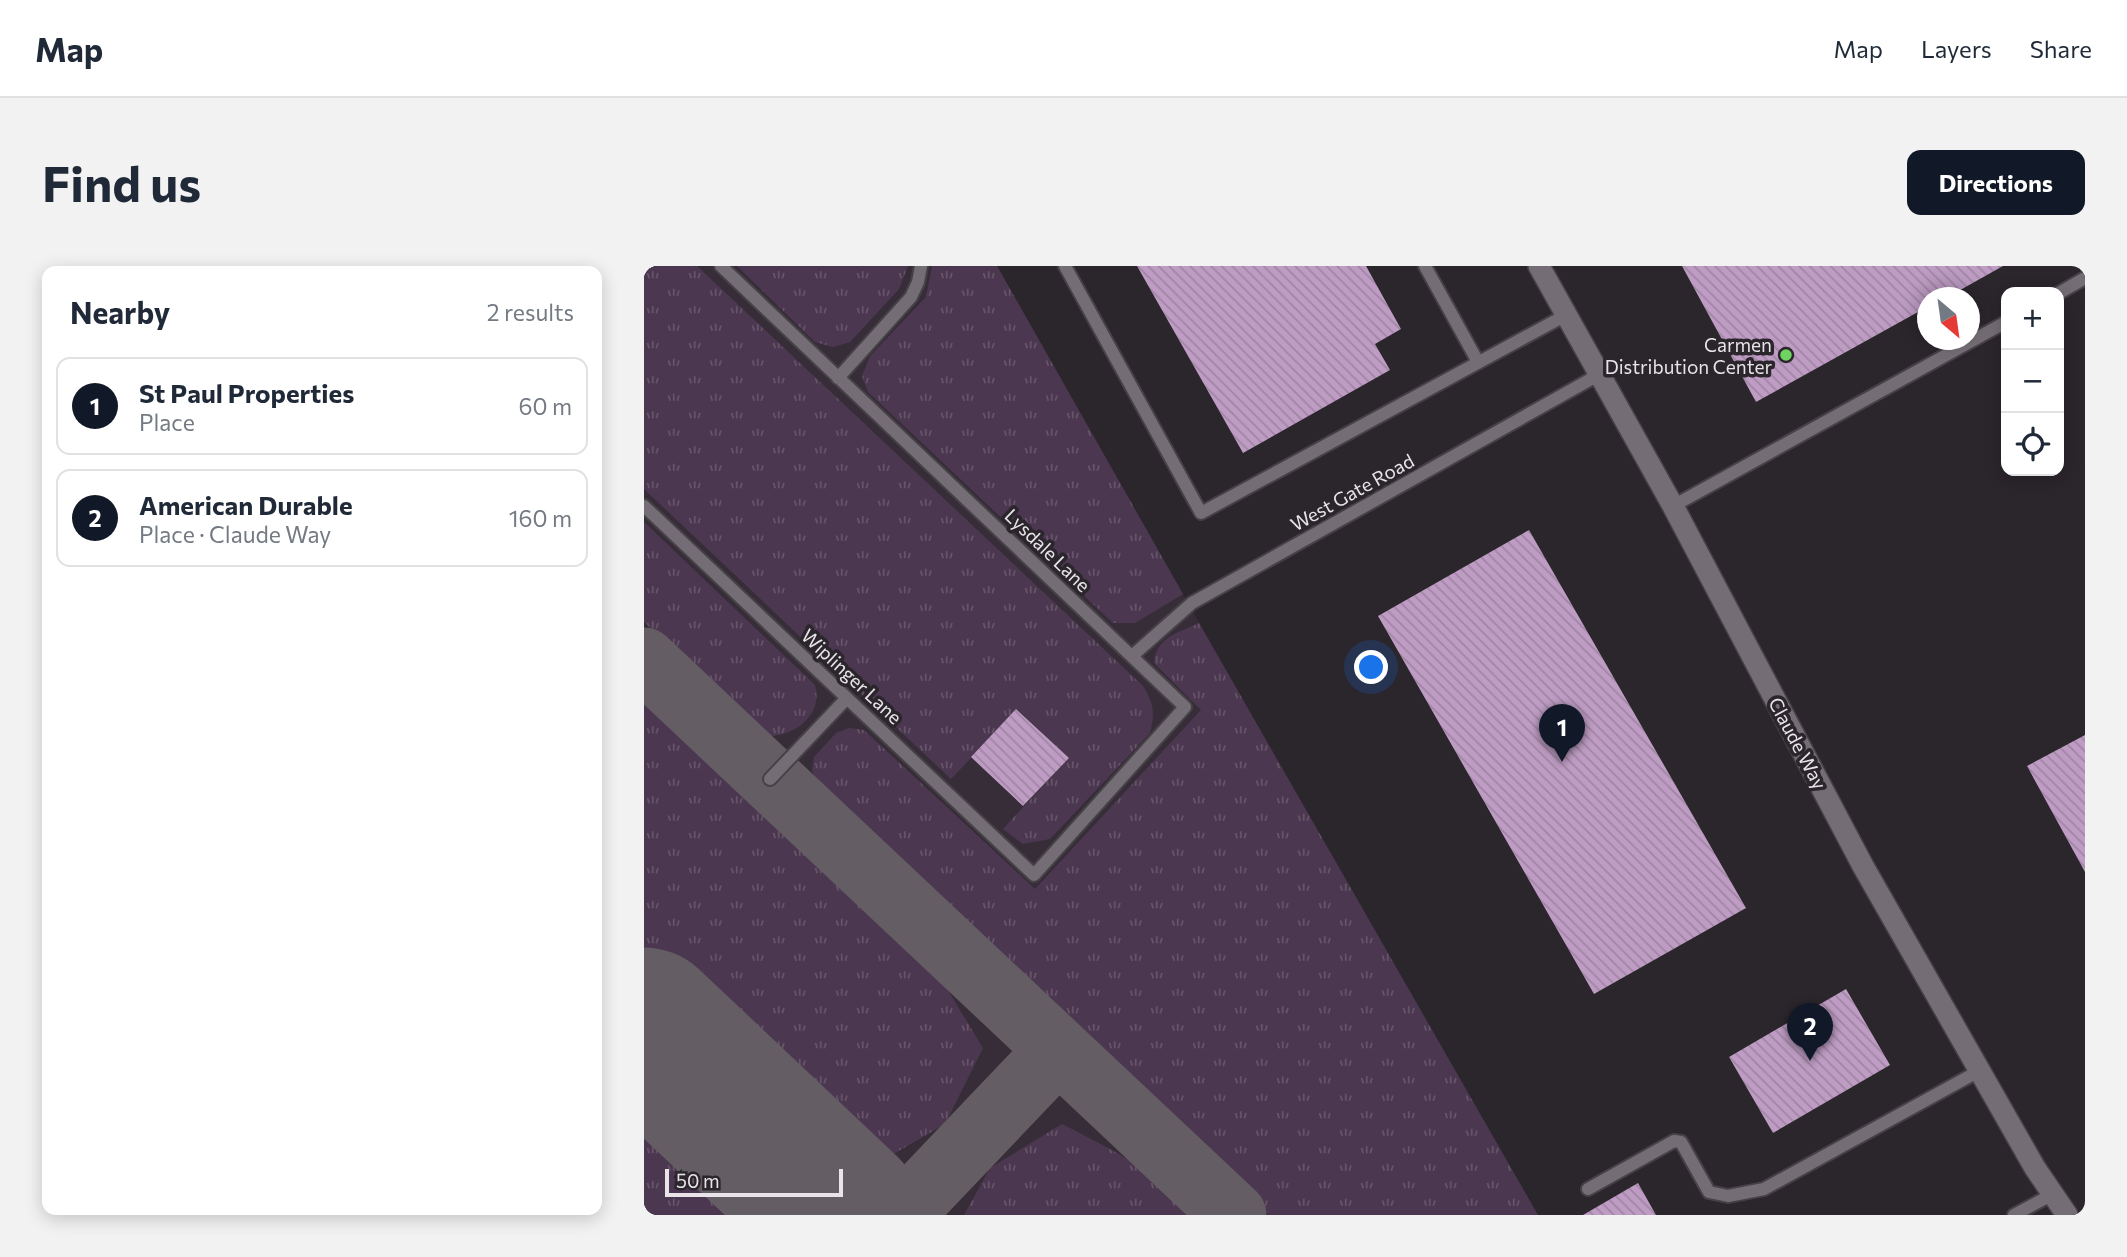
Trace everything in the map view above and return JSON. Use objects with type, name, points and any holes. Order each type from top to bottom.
[{"type":"street","name":"Claude Way","points":[[1539,266],[1673,506],[1863,866],[2035,1168],[2067,1215]]},
{"type":"lane","name":"Lysdale Lane","points":[[721,266],[1185,707],[1034,875]]},
{"type":"lane","points":[[838,378],[911,297],[921,266]]},
{"type":"lane","points":[[1065,266],[1201,513],[1566,315]]},
{"type":"lane","points":[[1425,266],[1478,362]]},
{"type":"lane","points":[[2064,290],[2085,278]]},
{"type":"lane","points":[[1673,506],[2001,325]]},
{"type":"lane","name":"West Gate Road","points":[[1132,656],[1192,603],[1600,374]]},
{"type":"lane","name":"Wiplinger Lane","points":[[644,506],[1034,875]]},
{"type":"lane","points":[[770,779],[848,698]]},
{"type":"lane","points":[[1588,1189],[1674,1141],[1681,1142],[1709,1192],[1728,1196],[1764,1189],[1979,1071]]},
{"type":"lane","points":[[2014,1215],[2053,1194]]},
{"type":"shaded area","points":[[644,266],[997,266],[1535,1215],[644,1215]]},
{"type":"green space","points":[[644,266],[697,266],[1143,686],[1153,708],[1150,733],[1050,839],[1023,844],[1003,829],[1069,758],[1017,709],[951,779],[644,489]]},
{"type":"green space","points":[[737,266],[908,266],[899,289],[850,342],[833,347],[815,342]]},
{"type":"green space","points":[[932,266],[997,266],[1183,594],[1135,623],[1113,623],[868,392],[862,376],[870,356],[926,297]]},
{"type":"green space","points":[[644,522],[815,685],[815,706],[804,722],[795,729],[775,736],[764,736],[644,622]]},
{"type":"green space","points":[[1199,623],[1538,1215],[1269,1215],[816,784],[812,770],[814,757],[836,733],[849,728],[864,730],[1035,889],[1201,710],[1154,663],[1159,647],[1169,637]]},
{"type":"green space","points":[[644,686],[924,951],[983,1048],[945,1124],[873,1166],[644,949]]},
{"type":"green space","points":[[644,1106],[760,1215],[644,1215]]},
{"type":"green space","points":[[1062,1124],[1153,1175],[1203,1215],[964,1215],[990,1168]]},
{"type":"building","points":[[1137,266],[1366,266],[1401,329],[1375,344],[1390,370],[1243,453]]},
{"type":"building","name":"Carmen Distribution Center","points":[[1682,266],[2003,266],[1966,287],[1917,287],[1917,313],[1756,402]]},
{"type":"building","points":[[1529,530],[1746,908],[1594,994],[1378,616]]},
{"type":"building","points":[[1016,709],[1069,758],[1023,806],[971,757]]},
{"type":"building","points":[[2085,735],[2085,872],[2027,766]]},
{"type":"building","points":[[1846,989],[1890,1065],[1773,1133],[1729,1057]]},
{"type":"building","points":[[1638,1183],[1656,1215],[1583,1215]]},
{"type":"taxiway","points":[[644,660],[1234,1215]]},
{"type":"taxiway","points":[[901,1215],[1058,1050]]},
{"type":"runway","points":[[644,1028],[842,1215]]},
{"type":"place","name":"Carmen Distribution Center","points":[[1786,355]]},
{"type":"place","name":"St Paul Properties","points":[[1562,762]]},
{"type":"place","name":"American Durable","points":[[1810,1061]]}]
